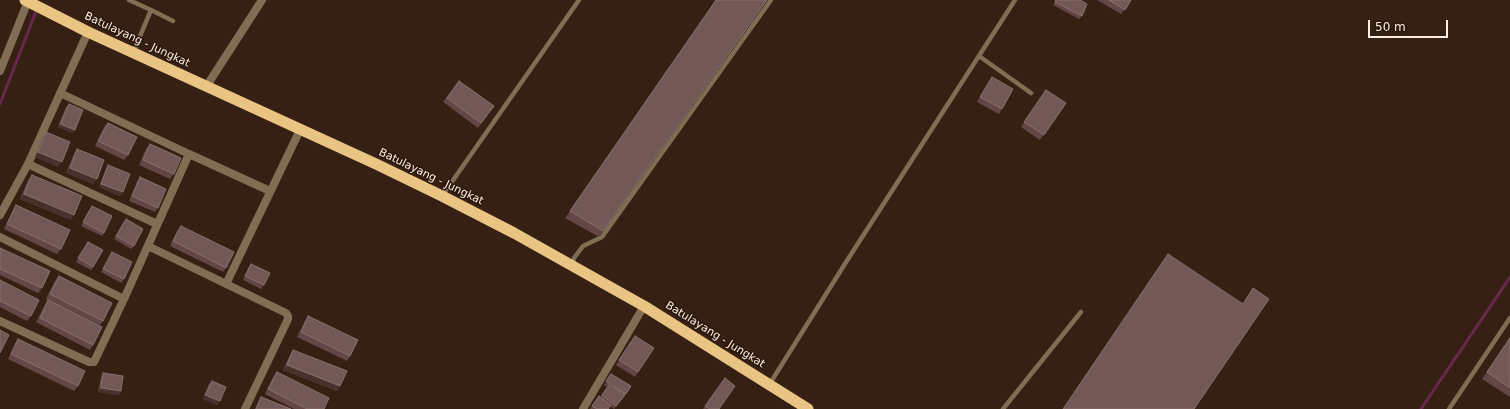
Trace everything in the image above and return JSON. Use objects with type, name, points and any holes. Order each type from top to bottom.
[{"type":"highway","name":"Batulayang - Jungkat","points":[[29,2],[88,32],[376,164],[442,196],[572,265],[644,306],[808,409]]},
{"type":"street","points":[[206,87],[262,0]]},
{"type":"street","points":[[0,71],[29,2]]},
{"type":"street","points":[[0,215],[28,164],[88,32]]},
{"type":"street","points":[[60,94],[270,191]]},
{"type":"street","points":[[226,284],[300,130]]},
{"type":"street","points":[[0,321],[88,362],[94,362],[189,154]]},
{"type":"street","points":[[28,164],[157,224]]},
{"type":"street","points":[[0,237],[124,299]]},
{"type":"street","points":[[148,246],[286,313],[288,316],[288,319],[245,409]]},
{"type":"street","points":[[583,409],[644,306]]},
{"type":"lane","points":[[129,0],[173,21]]},
{"type":"lane","points":[[442,196],[579,0]]},
{"type":"lane","points":[[572,265],[574,258],[583,246],[602,237],[771,0]]},
{"type":"lane","points":[[769,385],[848,259],[1015,0]]},
{"type":"lane","points":[[133,53],[151,10]]},
{"type":"lane","points":[[979,56],[1031,94]]},
{"type":"lane","points":[[1003,409],[1082,312]]},
{"type":"lane","points":[[1449,409],[1510,318]]},
{"type":"building","points":[[716,0],[767,0],[603,231],[570,211]]},
{"type":"building","points":[[1056,0],[1080,0],[1087,4],[1082,16],[1055,2]]},
{"type":"building","points":[[1109,0],[1131,0],[1125,10]]},
{"type":"building","points":[[992,77],[1013,89],[1002,109],[980,97]]},
{"type":"building","points":[[459,81],[494,106],[481,123],[447,98]]},
{"type":"building","points":[[1046,90],[1066,103],[1044,135],[1024,122]]},
{"type":"building","points":[[69,104],[83,110],[75,130],[60,124]]},
{"type":"building","points":[[108,123],[137,137],[128,155],[98,141]]},
{"type":"building","points":[[46,132],[70,142],[62,162],[38,152]]},
{"type":"building","points":[[150,144],[181,158],[174,174],[143,160]]},
{"type":"building","points":[[77,149],[104,160],[97,179],[70,168]]},
{"type":"building","points":[[108,165],[130,174],[123,192],[101,184]]},
{"type":"building","points":[[32,175],[82,196],[74,215],[24,194]]},
{"type":"building","points":[[140,177],[166,189],[158,208],[132,196]]},
{"type":"building","points":[[16,205],[70,230],[61,249],[7,224]]},
{"type":"building","points":[[92,206],[112,216],[104,233],[83,222]]},
{"type":"building","points":[[126,219],[143,229],[134,246],[116,236]]},
{"type":"building","points":[[181,226],[234,252],[226,268],[173,241]]},
{"type":"building","points":[[88,242],[103,250],[93,267],[78,258]]},
{"type":"building","points":[[0,248],[50,271],[42,288],[0,269]]},
{"type":"building","points":[[112,252],[132,262],[124,279],[103,269]]},
{"type":"building","points":[[1168,254],[1243,304],[1253,288],[1269,299],[1194,409],[1063,409]]},
{"type":"building","points":[[251,264],[270,273],[264,285],[245,276]]},
{"type":"building","points":[[59,276],[112,303],[103,321],[50,294]]},
{"type":"building","points":[[0,280],[39,300],[31,316],[0,301]]},
{"type":"building","points":[[48,300],[102,327],[93,345],[40,318]]},
{"type":"building","points":[[308,316],[358,340],[350,356],[301,332]]},
{"type":"building","points":[[0,330],[9,335],[0,353]]},
{"type":"building","points":[[635,336],[654,348],[638,372],[619,360]]},
{"type":"building","points":[[1510,338],[1510,388],[1487,372]]},
{"type":"building","points":[[18,339],[85,371],[78,386],[11,354]]},
{"type":"building","points":[[293,350],[347,371],[340,386],[287,365]]},
{"type":"building","points":[[277,372],[329,398],[324,409],[307,409],[268,389]]},
{"type":"building","points":[[103,373],[123,376],[121,391],[101,388]]},
{"type":"building","points":[[611,374],[631,386],[626,394],[613,386],[625,395],[616,406],[602,395],[610,384],[606,381]]},
{"type":"building","points":[[725,378],[735,386],[719,409],[710,409],[705,406]]},
{"type":"building","points":[[212,381],[226,387],[220,401],[205,395]]},
{"type":"building","points":[[599,396],[611,405],[608,409],[597,409],[592,406]]},
{"type":"building","points":[[261,397],[291,409],[256,409]]},
{"type":"waterway","points":[[0,104],[37,9]]},
{"type":"waterway","points":[[1421,409],[1510,277]]}]
